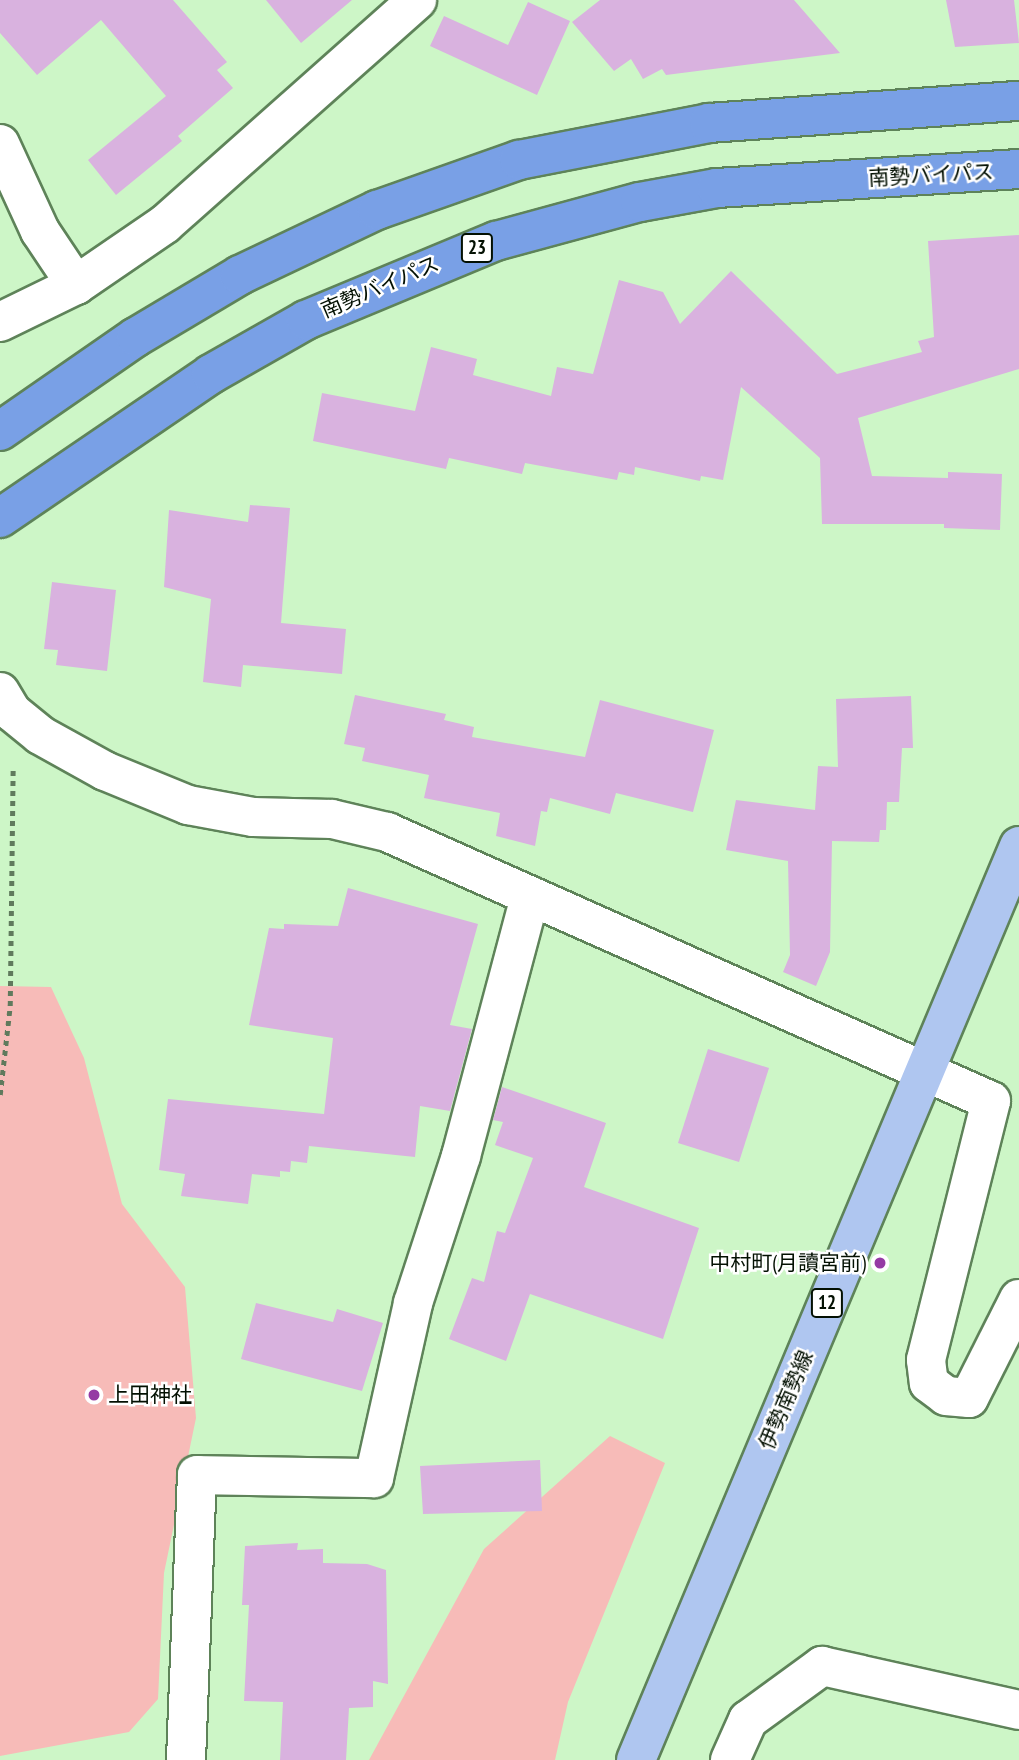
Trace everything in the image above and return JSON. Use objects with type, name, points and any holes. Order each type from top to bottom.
[{"type":"highway","points":[[0,430],[136,337],[240,275],[377,210],[519,160],[709,123],[1019,101]]},
{"type":"highway","name":"南勢バイパス","points":[[0,518],[211,374],[306,320],[496,241],[640,202],[717,188],[1019,169]]},
{"type":"main road","name":"伊勢南勢線","points":[[636,1760],[1019,846]]},
{"type":"street","points":[[4,315],[76,285],[166,224],[417,0]]},
{"type":"street","points":[[0,145],[40,231],[76,285]]},
{"type":"street","points":[[0,692],[12,712],[40,735],[105,771],[188,805],[253,817],[332,819],[387,832],[991,1101],[926,1360],[929,1383],[946,1396],[968,1398],[1019,1299]]},
{"type":"street","points":[[186,1760],[197,1475],[374,1478],[413,1303],[461,1156],[530,896]]},
{"type":"street","points":[[730,1760],[748,1720],[822,1665],[1019,1710]]},
{"type":"path","points":[[0,1096],[10,1006],[13,758],[40,735]]},
{"type":"shaded area","name":"上田神社","points":[[0,986],[51,987],[84,1058],[122,1204],[185,1287],[196,1418],[164,1573],[158,1699],[129,1732],[0,1756]]},
{"type":"shaded area","points":[[610,1436],[665,1463],[568,1702],[555,1760],[369,1760],[484,1549]]},
{"type":"building","points":[[0,0],[173,0],[227,62],[217,70],[233,88],[178,136],[182,141],[116,195],[88,160],[166,96],[101,20],[37,75],[0,33]]},
{"type":"building","points":[[266,0],[352,0],[301,43]]},
{"type":"building","points":[[600,0],[794,0],[840,53],[666,75],[662,69],[643,79],[631,59],[614,71],[572,22]]},
{"type":"building","points":[[946,0],[1014,0],[1019,43],[955,47]]},
{"type":"building","points":[[528,2],[570,21],[537,95],[430,46],[444,16],[508,45]]},
{"type":"building","points":[[1019,235],[1019,369],[858,418],[872,476],[948,478],[948,472],[1002,474],[1000,530],[944,528],[944,524],[822,524],[820,458],[741,387],[723,480],[701,476],[700,481],[635,467],[634,475],[619,472],[617,480],[525,463],[522,474],[449,458],[446,469],[313,441],[322,393],[415,411],[431,347],[477,359],[473,375],[551,396],[557,367],[593,374],[619,280],[663,292],[680,324],[731,271],[837,374],[922,352],[918,341],[934,337],[928,241]]},
{"type":"building","points":[[250,505],[290,508],[281,623],[346,629],[342,674],[243,665],[241,687],[203,682],[211,599],[164,587],[169,510],[248,522]]},
{"type":"building","points":[[52,582],[116,590],[107,671],[56,665],[58,650],[44,649]]},
{"type":"building","points":[[355,695],[446,714],[444,720],[474,727],[472,737],[585,757],[600,700],[714,730],[693,812],[616,793],[610,814],[550,798],[547,812],[541,811],[535,846],[496,836],[500,813],[424,798],[429,775],[362,761],[365,748],[344,744]]},
{"type":"building","points":[[911,696],[913,748],[902,748],[899,802],[887,802],[886,830],[880,830],[879,842],[832,841],[830,952],[816,986],[783,972],[790,955],[788,861],[726,850],[736,800],[815,810],[818,766],[838,767],[836,699]]},
{"type":"building","points":[[348,888],[478,924],[450,1025],[472,1029],[450,1111],[420,1106],[415,1157],[309,1146],[307,1163],[291,1161],[290,1172],[280,1171],[280,1177],[252,1174],[248,1204],[181,1196],[185,1174],[159,1170],[168,1099],[324,1114],[333,1038],[249,1025],[269,928],[284,929],[284,924],[338,926]]},
{"type":"building","points":[[708,1049],[769,1068],[739,1162],[678,1143]]},
{"type":"building","points":[[502,1087],[606,1123],[584,1187],[699,1228],[663,1339],[530,1294],[506,1361],[449,1339],[472,1278],[484,1282],[497,1231],[505,1233],[533,1158],[495,1145],[503,1122],[493,1120]]},
{"type":"building","points":[[256,1303],[333,1322],[337,1309],[383,1323],[362,1391],[241,1359]]},
{"type":"building","points":[[540,1460],[542,1511],[423,1514],[420,1466]]},
{"type":"building","points":[[298,1543],[297,1550],[323,1549],[323,1563],[367,1564],[386,1570],[388,1684],[373,1681],[373,1707],[349,1708],[346,1760],[280,1760],[283,1702],[244,1701],[249,1605],[242,1605],[245,1546]]},
{"type":"place","name":"中村町(月讀宮前)","points":[[880,1263]]},
{"type":"place","name":"上田神社","points":[[94,1395]]}]
